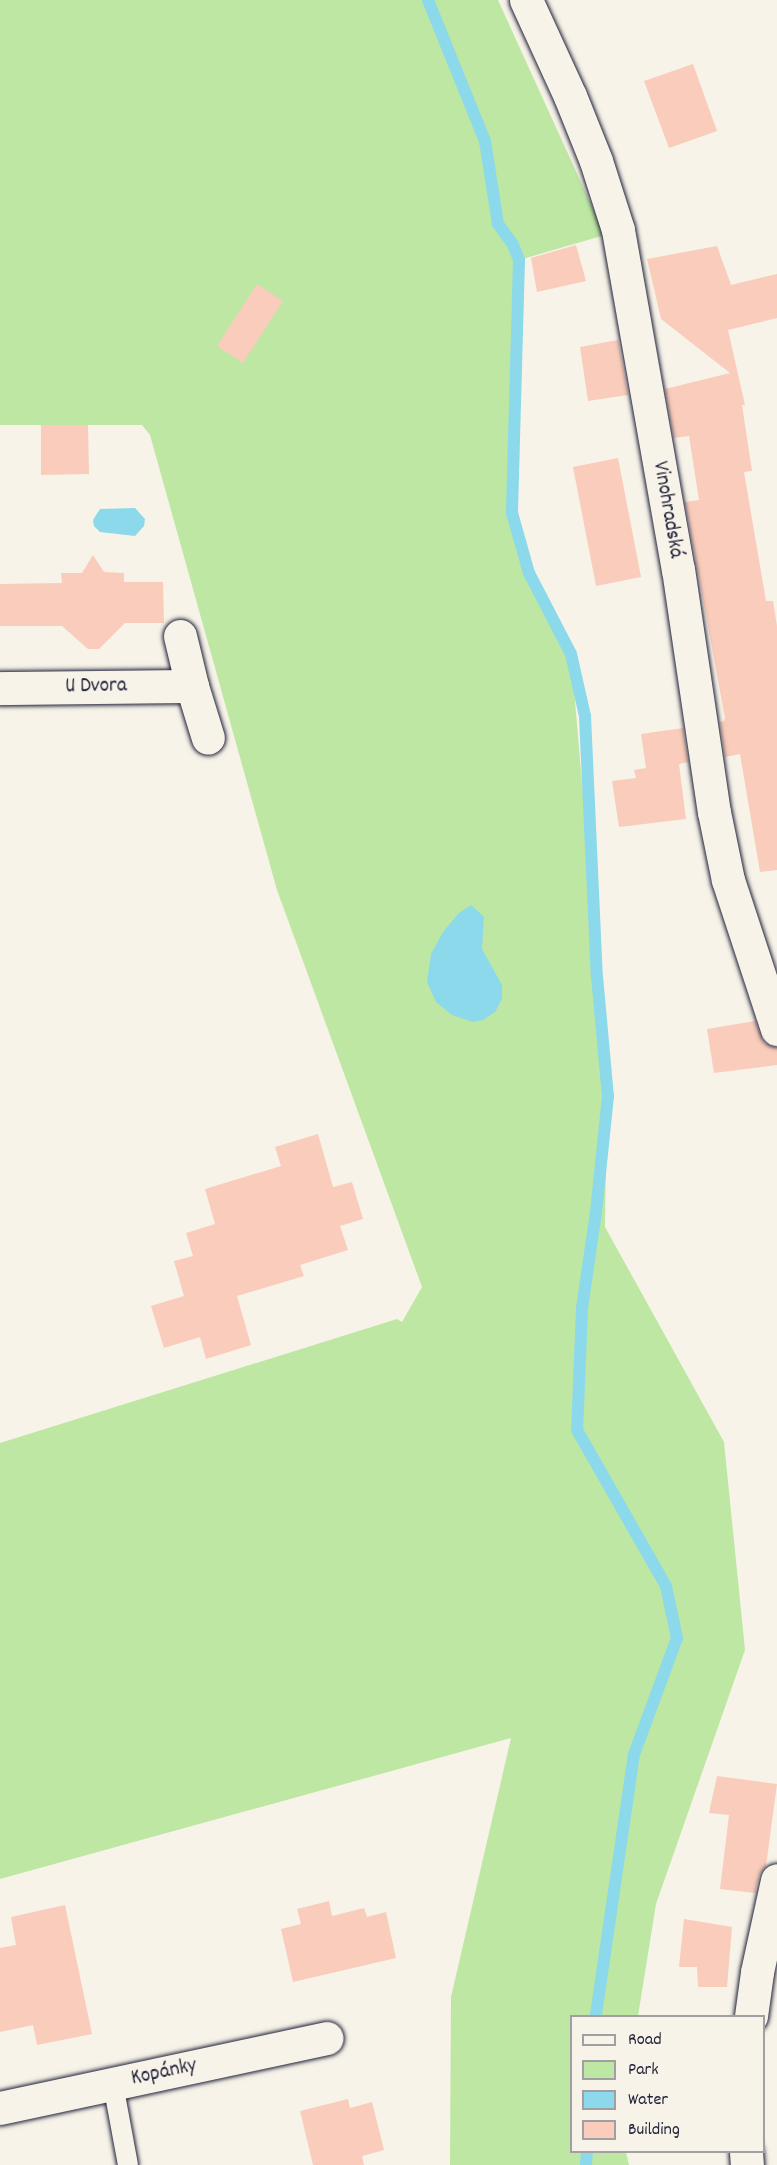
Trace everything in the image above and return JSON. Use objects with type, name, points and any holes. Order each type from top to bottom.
[{"type":"street","name":"Vinohradská","points":[[526,0],[570,96],[596,161],[618,230],[678,569],[714,812],[728,880],[777,1029]]},
{"type":"street","points":[[180,636],[208,738]]},
{"type":"street","name":"U Dvora","points":[[0,688],[192,686]]},
{"type":"street","points":[[751,2015],[756,1972],[777,1880]]},
{"type":"street","name":"Kopánky","points":[[0,2108],[327,2038]]},
{"type":"lane","points":[[113,2084],[128,2165]]},
{"type":"green space","points":[[0,0],[498,0],[605,235],[519,260],[512,513],[529,573],[571,654],[607,1076],[605,1227],[724,1442],[745,1650],[656,1904],[638,2015],[570,2015],[570,2153],[626,2153],[629,2165],[450,2165],[451,1997],[511,1738],[0,1879],[0,1443],[397,1319],[402,1322],[422,1287],[277,890],[150,435],[142,425],[0,425]]},
{"type":"water","points":[[135,508],[145,519],[144,526],[135,536],[100,532],[94,526],[93,520],[100,509]]},
{"type":"water","points":[[471,905],[484,917],[482,949],[502,985],[502,999],[495,1012],[483,1020],[473,1022],[452,1015],[436,1002],[427,982],[431,954],[443,932],[459,913]]},
{"type":"building","points":[[693,64],[717,131],[669,148],[644,81]]},
{"type":"building","points":[[576,245],[586,281],[537,292],[531,258]]},
{"type":"building","points":[[717,246],[731,285],[777,274],[777,318],[728,330],[745,405],[742,405],[752,471],[744,472],[766,601],[773,601],[777,626],[777,870],[760,872],[740,754],[725,757],[720,722],[725,718],[685,502],[699,500],[689,436],[674,438],[665,389],[730,373],[661,319],[647,259]]},
{"type":"building","points":[[257,284],[283,301],[243,363],[217,346]]},
{"type":"building","points":[[618,340],[628,395],[588,401],[580,347]]},
{"type":"building","points":[[41,425],[88,425],[89,474],[41,475]]},
{"type":"building","points":[[618,458],[641,577],[596,586],[573,467]]},
{"type":"building","points":[[93,555],[104,572],[124,573],[124,582],[163,582],[164,623],[125,623],[99,649],[88,649],[62,626],[0,626],[0,584],[62,583],[61,573],[82,573]]},
{"type":"building","points":[[683,728],[688,762],[679,764],[686,819],[619,827],[612,781],[636,778],[634,770],[646,768],[641,734]]},
{"type":"building","points":[[755,1021],[764,1043],[777,1047],[777,1065],[714,1073],[707,1029]]},
{"type":"building","points":[[318,1134],[333,1187],[352,1182],[363,1219],[340,1226],[348,1250],[300,1265],[304,1276],[237,1296],[251,1345],[206,1359],[200,1337],[164,1348],[151,1306],[184,1296],[174,1261],[193,1256],[186,1233],[215,1224],[205,1189],[281,1166],[275,1147]]},
{"type":"building","points":[[717,1776],[777,1784],[766,1866],[759,1875],[755,1893],[720,1889],[729,1815],[709,1813]]},
{"type":"building","points":[[329,1901],[332,1916],[364,1908],[367,1917],[386,1912],[396,1958],[293,1982],[281,1929],[301,1924],[297,1909]]},
{"type":"building","points":[[65,1905],[92,2034],[37,2045],[33,2025],[0,2032],[0,1948],[16,1945],[11,1917]]},
{"type":"building","points":[[684,1919],[732,1927],[727,1987],[698,1987],[697,1967],[679,1967]]},
{"type":"building","points":[[348,2099],[350,2108],[372,2102],[384,2150],[362,2156],[364,2165],[313,2165],[300,2111]]},
{"type":"waterway","points":[[428,0],[485,141],[498,224],[513,245],[519,260],[512,513],[529,573],[571,654],[585,716],[597,976],[608,1096],[596,1212],[582,1308],[577,1430],[666,1586],[677,1638],[634,1754],[596,2015]]},
{"type":"waterway","points":[[586,2165],[587,2153]]}]
